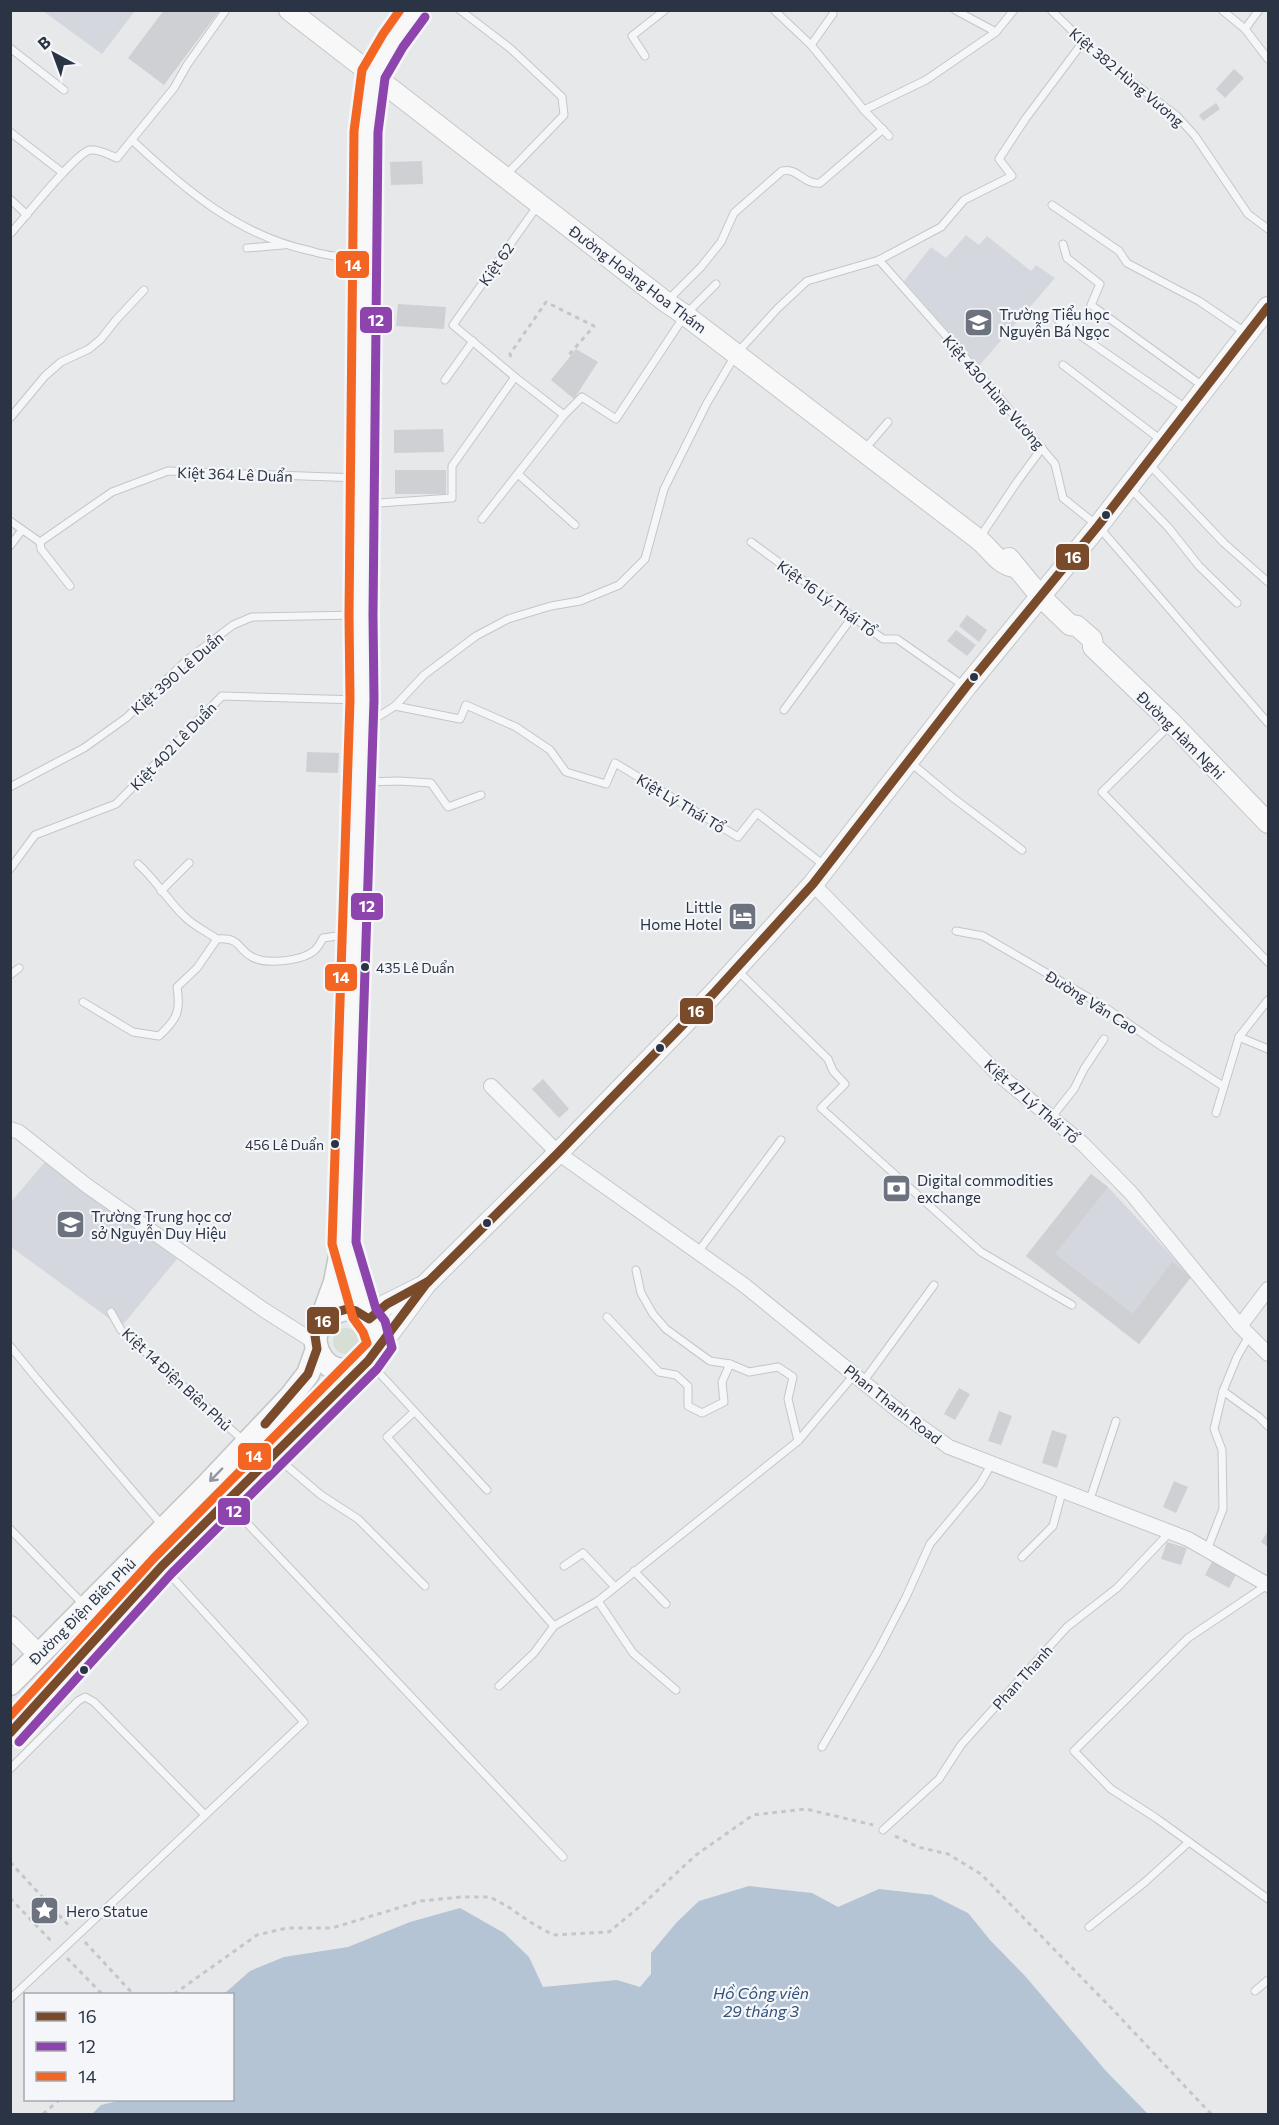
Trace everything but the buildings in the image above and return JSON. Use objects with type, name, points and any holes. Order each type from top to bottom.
[{"type":"main road","points":[[367,1317],[347,1309],[338,1311],[323,1321],[317,1340],[322,1359],[339,1370],[350,1370],[369,1358],[374,1326],[367,1317],[344,1244],[362,700],[366,131],[373,74],[393,40],[415,10]]},
{"type":"main road","name":"Đường Điện Biên Phủ","points":[[10,1684],[247,1444],[308,1374],[344,1244]]},
{"type":"main road","name":"Đường Điện Biên Phủ","points":[[10,1734],[162,1566],[369,1358]]},
{"type":"street","name":"Đường Hoàng Hoa Thám","points":[[289,10],[862,452],[983,543],[996,548],[1013,561],[1015,567],[1041,597]]},
{"type":"street","points":[[369,1358],[426,1284],[558,1153],[736,969],[813,884],[966,687],[1098,526],[1246,333],[1267,312]]},
{"type":"street","name":"Đường Hàm Nghi","points":[[1041,597],[1070,625],[1069,633],[1084,648],[1093,648],[1172,723],[1269,823]]},
{"type":"street","name":"Kiệt 47 Lý Thái Tổ","points":[[813,884],[997,1073],[1083,1144],[1131,1193],[1245,1331],[1269,1354]]},
{"type":"street","name":"Phan Thanh Road","points":[[491,1086],[558,1153],[744,1286],[900,1412],[949,1447],[1170,1532],[1268,1585]]},
{"type":"street","points":[[13,1133],[264,1310],[317,1340]]},
{"type":"street","points":[[367,1317],[426,1284]]},
{"type":"street","points":[[1245,1331],[1269,1289]]},
{"type":"street","points":[[10,1626],[38,1654]]},
{"type":"lane","points":[[10,234],[63,173],[88,151],[98,150],[117,158],[174,88],[187,65],[226,10]]},
{"type":"lane","points":[[459,10],[511,49],[562,97],[564,115],[504,177]]},
{"type":"lane","points":[[645,56],[633,36],[665,10]]},
{"type":"lane","points":[[774,10],[811,45],[864,110],[889,136]]},
{"type":"lane","points":[[955,10],[996,32]]},
{"type":"lane","points":[[864,110],[926,80],[996,32],[1014,10]]},
{"type":"lane","name":"Kiệt 382 Hùng Vương","points":[[1051,10],[1096,55],[1177,116],[1195,136],[1248,214],[1269,229]]},
{"type":"lane","points":[[1222,10],[1245,29],[1269,58]]},
{"type":"lane","points":[[1245,29],[1259,10]]},
{"type":"lane","points":[[811,45],[833,14]]},
{"type":"lane","points":[[360,728],[395,706],[423,675],[476,636],[508,619],[551,606],[580,601],[619,585],[645,559],[664,489],[707,403],[736,354],[778,308],[807,281],[879,261],[941,227],[964,200],[1012,176],[999,159],[1026,118],[1083,42]]},
{"type":"lane","points":[[10,48],[64,90]]},
{"type":"lane","points":[[666,302],[722,242],[734,213],[782,171],[795,171],[807,182],[820,183],[831,176],[883,129]]},
{"type":"lane","points":[[10,132],[63,173]]},
{"type":"lane","points":[[132,140],[175,180],[219,213],[252,231],[286,245],[333,256],[364,255]]},
{"type":"lane","points":[[10,199],[27,215]]},
{"type":"lane","name":"Kiệt 62","points":[[473,341],[453,325],[539,203]]},
{"type":"lane","points":[[1052,205],[1119,251],[1127,263],[1199,301],[1246,333]]},
{"type":"lane","points":[[1063,244],[1067,258],[1100,284],[1091,305],[1206,388]]},
{"type":"lane","points":[[248,248],[286,245]]},
{"type":"lane","name":"Kiệt 430 Hùng Vương","points":[[879,261],[964,356],[1055,464],[1063,498],[1098,526],[1269,723]]},
{"type":"lane","points":[[482,519],[564,415],[582,397],[616,419],[686,315],[716,284]]},
{"type":"lane","points":[[10,418],[45,376],[61,362],[89,349],[101,339],[144,290]]},
{"type":"lane","points":[[1058,320],[1189,410]]},
{"type":"lane","points":[[445,380],[473,341],[564,415]]},
{"type":"lane","points":[[1063,365],[1163,441]]},
{"type":"lane","points":[[362,504],[452,498],[452,466],[515,377]]},
{"type":"lane","points":[[862,452],[888,422]]},
{"type":"lane","points":[[983,543],[1017,482],[1042,448]]},
{"type":"lane","points":[[1147,462],[1224,543],[1269,582]]},
{"type":"lane","name":"Kiệt 364 Lê Duẩn","points":[[40,542],[112,492],[168,471],[362,478]]},
{"type":"lane","points":[[518,474],[575,525]]},
{"type":"lane","points":[[1128,486],[1168,527],[1199,566],[1237,603]]},
{"type":"lane","points":[[10,521],[40,542],[41,549],[70,586]]},
{"type":"lane","points":[[10,546],[22,530]]},
{"type":"lane","name":"Kiệt 16 Lý Thái Tổ","points":[[751,542],[883,639],[897,639],[966,687]]},
{"type":"lane","name":"Kiệt 390 Lê Duẩn","points":[[10,788],[84,748],[126,718],[188,660],[233,625],[252,617],[361,615]]},
{"type":"lane","points":[[784,710],[852,616]]},
{"type":"lane","name":"Kiệt 402 Lê Duẩn","points":[[10,869],[35,836],[116,804],[222,696],[362,700]]},
{"type":"lane","name":"Kiệt Lý Thái Tổ","points":[[395,706],[460,719],[466,705],[516,727],[550,750],[566,772],[606,784],[615,763],[738,837],[757,813],[827,867]]},
{"type":"lane","points":[[1172,723],[1102,792],[1269,962]]},
{"type":"lane","points":[[909,761],[1022,850]]},
{"type":"lane","points":[[360,783],[399,781],[430,783],[448,807],[480,795]]},
{"type":"lane","points":[[161,891],[189,863]]},
{"type":"lane","points":[[138,864],[153,877],[161,891],[187,919],[217,939],[232,940],[242,946],[246,954],[255,959],[274,962],[302,956],[314,951],[323,938],[354,933]]},
{"type":"lane","name":"Đường Văn Cao","points":[[956,931],[983,936],[1103,1006],[1223,1086]]},
{"type":"lane","points":[[83,1002],[133,1032],[159,1036],[175,1021],[180,1004],[177,987],[197,968],[217,939]]},
{"type":"lane","points":[[10,975],[19,968]]},
{"type":"lane","points":[[736,969],[828,1059],[833,1071],[845,1084],[821,1108],[981,1252],[1072,1305]]},
{"type":"lane","points":[[1216,1113],[1239,1037],[1269,1000]]},
{"type":"lane","points":[[1239,1037],[1269,1049]]},
{"type":"lane","points":[[1051,1118],[1074,1089],[1084,1069],[1104,1040]]},
{"type":"lane","points":[[698,1252],[781,1140]]},
{"type":"lane","points":[[636,1270],[641,1293],[653,1314],[666,1329],[710,1361],[730,1364],[749,1372],[778,1366],[793,1377],[788,1399],[798,1441]]},
{"type":"lane","points":[[499,1686],[534,1653],[554,1626],[598,1601],[798,1441],[859,1378],[934,1285]]},
{"type":"lane","name":"Kiệt 14 Điện Biên Phủ","points":[[111,1312],[121,1330],[247,1444]]},
{"type":"lane","points":[[607,1317],[658,1372],[676,1375],[688,1386],[687,1406],[702,1413],[724,1402],[722,1382],[730,1364]]},
{"type":"lane","points":[[1207,1550],[1223,1509],[1222,1450],[1214,1429],[1223,1391],[1245,1331]]},
{"type":"lane","points":[[10,1346],[164,1528]]},
{"type":"lane","points":[[369,1358],[414,1412],[487,1491]]},
{"type":"lane","points":[[1223,1391],[1269,1426]]},
{"type":"lane","points":[[414,1412],[387,1437],[554,1626]]},
{"type":"lane","points":[[1089,1502],[1116,1421]]},
{"type":"lane","points":[[273,1454],[321,1495],[358,1519],[425,1586]]},
{"type":"lane","points":[[822,1747],[887,1633],[930,1544],[980,1484],[991,1465]]},
{"type":"lane","points":[[1022,1557],[1053,1526],[1062,1492]]},
{"type":"lane","points":[[226,1502],[563,1857]]},
{"type":"lane","points":[[10,1529],[86,1606]]},
{"type":"lane","name":"Phan Thanh","points":[[883,1830],[939,1779],[961,1745],[1067,1627],[1117,1588],[1170,1532]]},
{"type":"lane","points":[[564,1566],[583,1552],[615,1587]]},
{"type":"lane","points":[[10,1999],[304,1722],[162,1566]]},
{"type":"lane","points":[[634,1571],[666,1604]]},
{"type":"lane","points":[[1268,1585],[1188,1638],[1074,1751],[1111,1789],[1269,1899]]},
{"type":"lane","points":[[598,1601],[633,1653],[676,1690]]},
{"type":"lane","points":[[10,1769],[78,1701],[85,1697],[94,1702],[205,1815]]},
{"type":"lane","points":[[1089,1927],[1145,1882],[1189,1842]]},
{"type":"lane","points":[[1255,1991],[1269,1980]]},
{"type":"path","points":[[515,377],[510,354],[546,303],[594,326],[568,356]]},
{"type":"path","points":[[177,1993],[257,1935],[287,1928],[332,1928],[421,1901],[490,1897],[553,1935],[609,1932],[696,1855],[753,1815],[806,1809],[872,1824],[918,1847],[948,1854],[981,1874],[1211,2115]]},
{"type":"path","points":[[43,2115],[58,2101]]},
{"type":"shaded area","points":[[43,11],[135,11],[102,54]]},
{"type":"shaded area","name":"Trường Tiểu học Nguyễn Bá Ngọc","points":[[966,235],[979,245],[987,236],[1031,271],[1036,265],[1055,278],[979,366],[904,281],[931,247],[946,258]]},
{"type":"shaded area","name":"Trường Trung học cơ sở Nguyễn Duy Hiệu","points":[[45,1162],[177,1259],[121,1327],[11,1247],[11,1202]]},
{"type":"shaded area","points":[[1091,1174],[1108,1187],[1191,1277],[1139,1344],[1026,1256]]},
{"type":"shaded area","points":[[346,1328],[355,1332],[359,1341],[355,1350],[346,1354],[337,1350],[333,1341],[337,1332]]},
{"type":"water","name":"Hồ Công viên 29 tháng 3","points":[[749,1886],[812,1893],[838,1907],[879,1889],[932,1895],[968,1913],[1106,2071],[1148,2114],[92,2114],[101,2105],[118,2101],[234,2101],[234,1993],[225,1993],[250,1971],[284,1957],[348,1947],[410,1922],[460,1908],[504,1933],[529,1957],[543,1987],[617,1980],[640,1987],[651,1974],[651,1953],[677,1922],[699,1901]]},
{"type":"transit line","name":"14","points":[[10,1716],[154,1558],[367,1343],[363,1332],[353,1318],[332,1244],[350,700],[354,131],[362,70],[400,10]]},
{"type":"transit line","name":"12","points":[[19,1742],[171,1574],[377,1369],[392,1348],[385,1321],[376,1309],[356,1242],[374,700],[378,132],[385,78],[403,47],[425,17]]},
{"type":"transit line","name":"16","points":[[10,1733],[162,1566],[368,1361],[426,1284],[713,994],[813,884],[966,687],[1098,526],[1268,307]]},
{"type":"transit line","name":"16","points":[[265,1424],[308,1374],[317,1349],[315,1336],[323,1321],[330,1314],[347,1309],[356,1311],[369,1319],[387,1304],[429,1281]]},
{"type":"place","name":"Trường Tiểu học Nguyễn Bá Ngọc","points":[[978,323]]},
{"type":"place","name":"Little Home Hotel","points":[[743,916]]},
{"type":"place","name":"435 Lê Duẩn","points":[[365,967]]},
{"type":"place","name":"456 Lê Duẩn","points":[[335,1144]]},
{"type":"place","name":"Digital commodities exchange","points":[[896,1189]]},
{"type":"place","name":"Trường Trung học cơ sở Nguyễn Duy Hiệu","points":[[70,1225]]},
{"type":"place","name":"Hero Statue","points":[[45,1911]]}]
